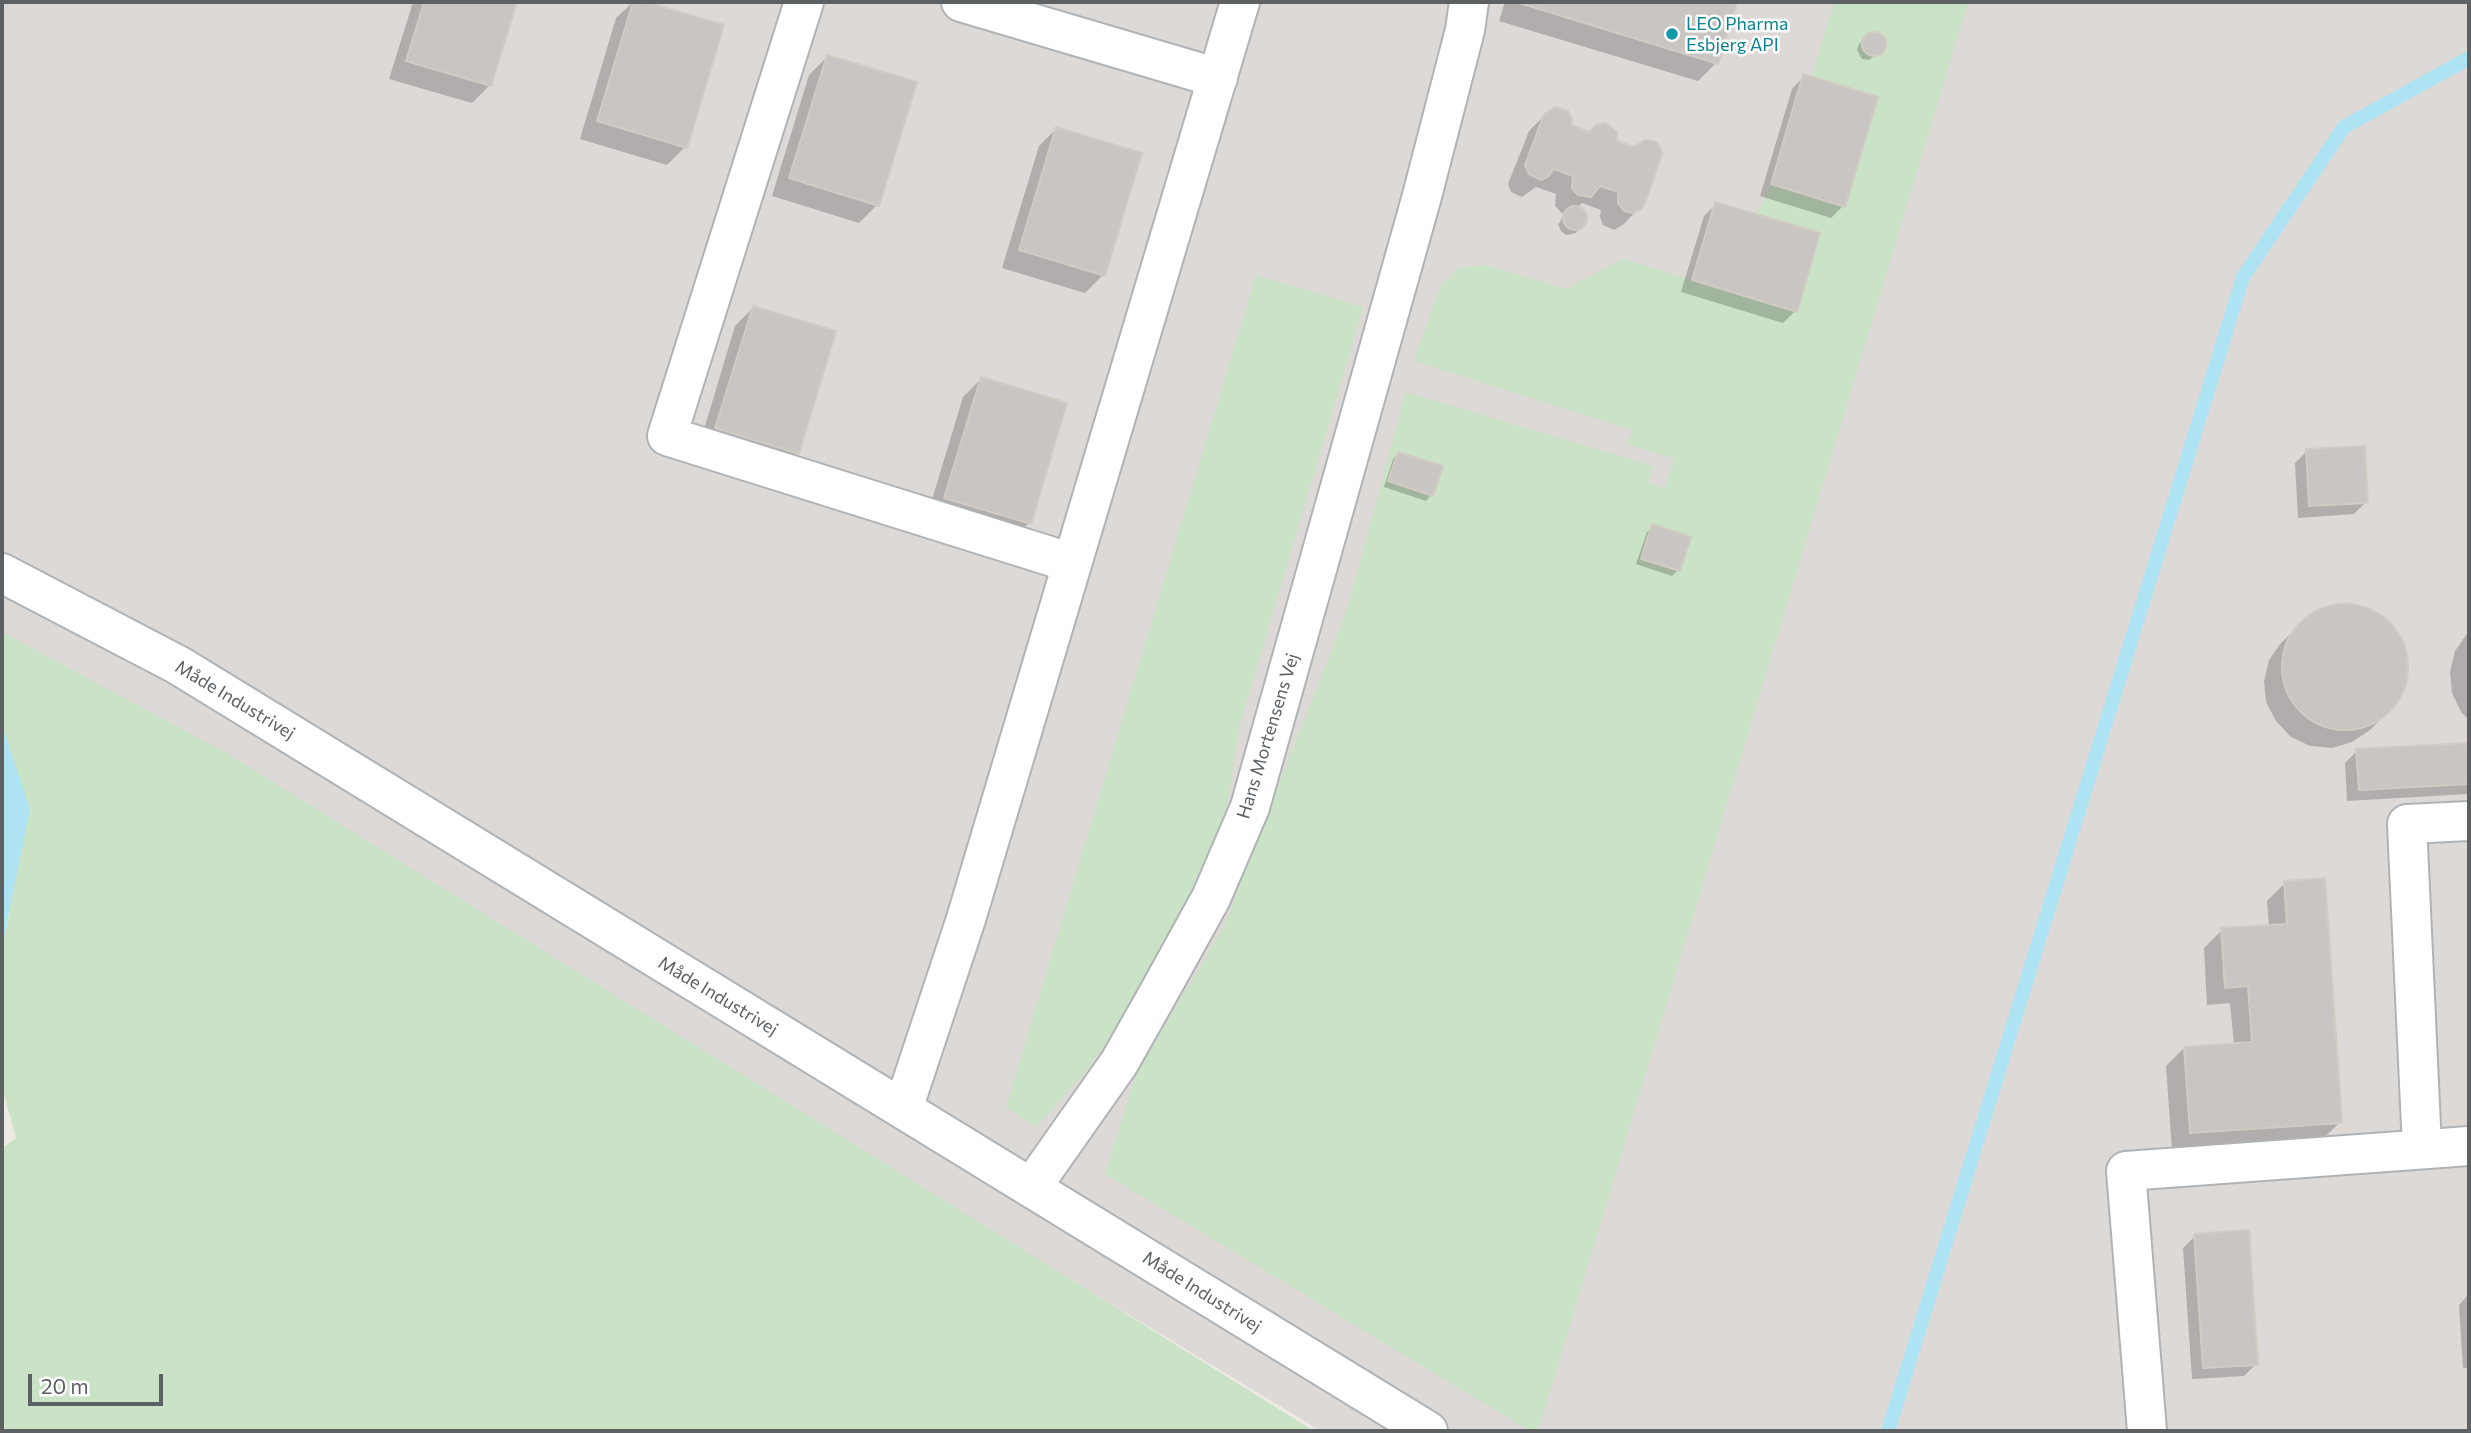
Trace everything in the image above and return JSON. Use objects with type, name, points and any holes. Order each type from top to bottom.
[{"type":"street","points":[[804,2],[667,436],[1072,564]]},
{"type":"street","points":[[961,2],[1217,78]]},
{"type":"street","points":[[904,1109],[966,919],[1240,2]]},
{"type":"street","name":"Hans Mortensens Vej","points":[[1031,1188],[1119,1063],[1211,898],[1250,807],[1432,158],[1465,30],[1469,2]]},
{"type":"street","name":"Måde Industrivej","points":[[2,573],[178,665],[1428,1431]]},
{"type":"street","points":[[2422,1148],[2407,824],[2469,821]]},
{"type":"street","points":[[2147,1431],[2126,1171],[2469,1146]]},
{"type":"shaded area","points":[[2,2],[2469,2],[2469,1431],[1321,1431],[114,701],[2,638]]},
{"type":"green space","points":[[1834,2],[1968,2],[1538,1431],[1530,1431],[1105,1174],[1136,1074],[1224,927],[1250,848],[1268,812],[1335,642],[1352,592],[1406,392],[1653,466],[1648,483],[1664,489],[1674,459],[1627,444],[1632,430],[1414,361],[1440,287],[1458,268],[1484,265],[1566,289],[1623,259],[1797,312],[1820,234],[1757,214],[1771,184],[1845,206],[1877,97],[1812,76]]},
{"type":"green space","points":[[1256,275],[1363,307],[1239,727],[1223,834],[1152,975],[1085,1072],[1036,1127],[1006,1107]]},
{"type":"green space","points":[[2,632],[228,754],[1314,1431],[2,1431],[2,1148],[16,1138],[2,1087],[2,947],[9,915],[2,730]]},
{"type":"water","points":[[2,730],[30,809],[2,947]]},
{"type":"building","points":[[424,2],[517,2],[491,86],[406,61]]},
{"type":"building","points":[[633,2],[646,2],[724,25],[687,148],[597,121]]},
{"type":"building","name":"LEO Pharma Esbjerg API","points":[[1516,2],[1737,2],[1718,64]]},
{"type":"building","points":[[1874,32],[1883,35],[1886,44],[1883,53],[1874,56],[1865,53],[1862,44],[1865,35]]},
{"type":"building","points":[[827,55],[917,82],[879,206],[789,178]]},
{"type":"building","points":[[1803,74],[1878,97],[1845,207],[1771,184]]},
{"type":"building","points":[[1555,107],[1568,111],[1572,119],[1571,125],[1590,132],[1596,125],[1606,123],[1617,132],[1617,141],[1634,147],[1645,140],[1658,144],[1661,157],[1641,209],[1633,213],[1624,211],[1618,203],[1618,192],[1600,186],[1591,197],[1578,195],[1572,188],[1573,176],[1554,169],[1549,176],[1541,180],[1529,174],[1525,165],[1544,114]]},
{"type":"building","points":[[1056,127],[1142,153],[1105,276],[1019,250]]},
{"type":"building","points":[[1715,202],[1820,233],[1797,312],[1692,280]]},
{"type":"building","points":[[1575,206],[1584,209],[1587,218],[1584,227],[1575,230],[1566,227],[1563,218],[1566,209]]},
{"type":"building","points":[[753,306],[836,331],[799,454],[715,428]]},
{"type":"building","points":[[981,377],[1067,403],[1031,524],[944,498]]},
{"type":"building","points":[[2365,446],[2368,503],[2309,506],[2306,449]]},
{"type":"building","points":[[1398,452],[1443,466],[1433,496],[1388,481]]},
{"type":"building","points":[[1652,524],[1691,537],[1680,571],[1641,559]]},
{"type":"building","points":[[2345,604],[2369,609],[2390,622],[2403,643],[2408,667],[2403,691],[2390,712],[2369,725],[2345,730],[2321,725],[2300,712],[2287,691],[2282,667],[2287,643],[2300,622],[2321,609]]},
{"type":"building","points":[[2469,743],[2469,784],[2359,790],[2356,749]]},
{"type":"building","points":[[2325,878],[2342,1123],[2190,1133],[2184,1047],[2252,1042],[2248,986],[2225,988],[2221,928],[2287,924],[2284,881]]},
{"type":"building","points":[[2249,1230],[2258,1365],[2203,1368],[2194,1234]]},
{"type":"waterway","points":[[1888,1431],[2243,277],[2344,127],[2469,58]]},
{"type":"place","name":"LEO Pharma Esbjerg API","points":[[1672,34]]}]
